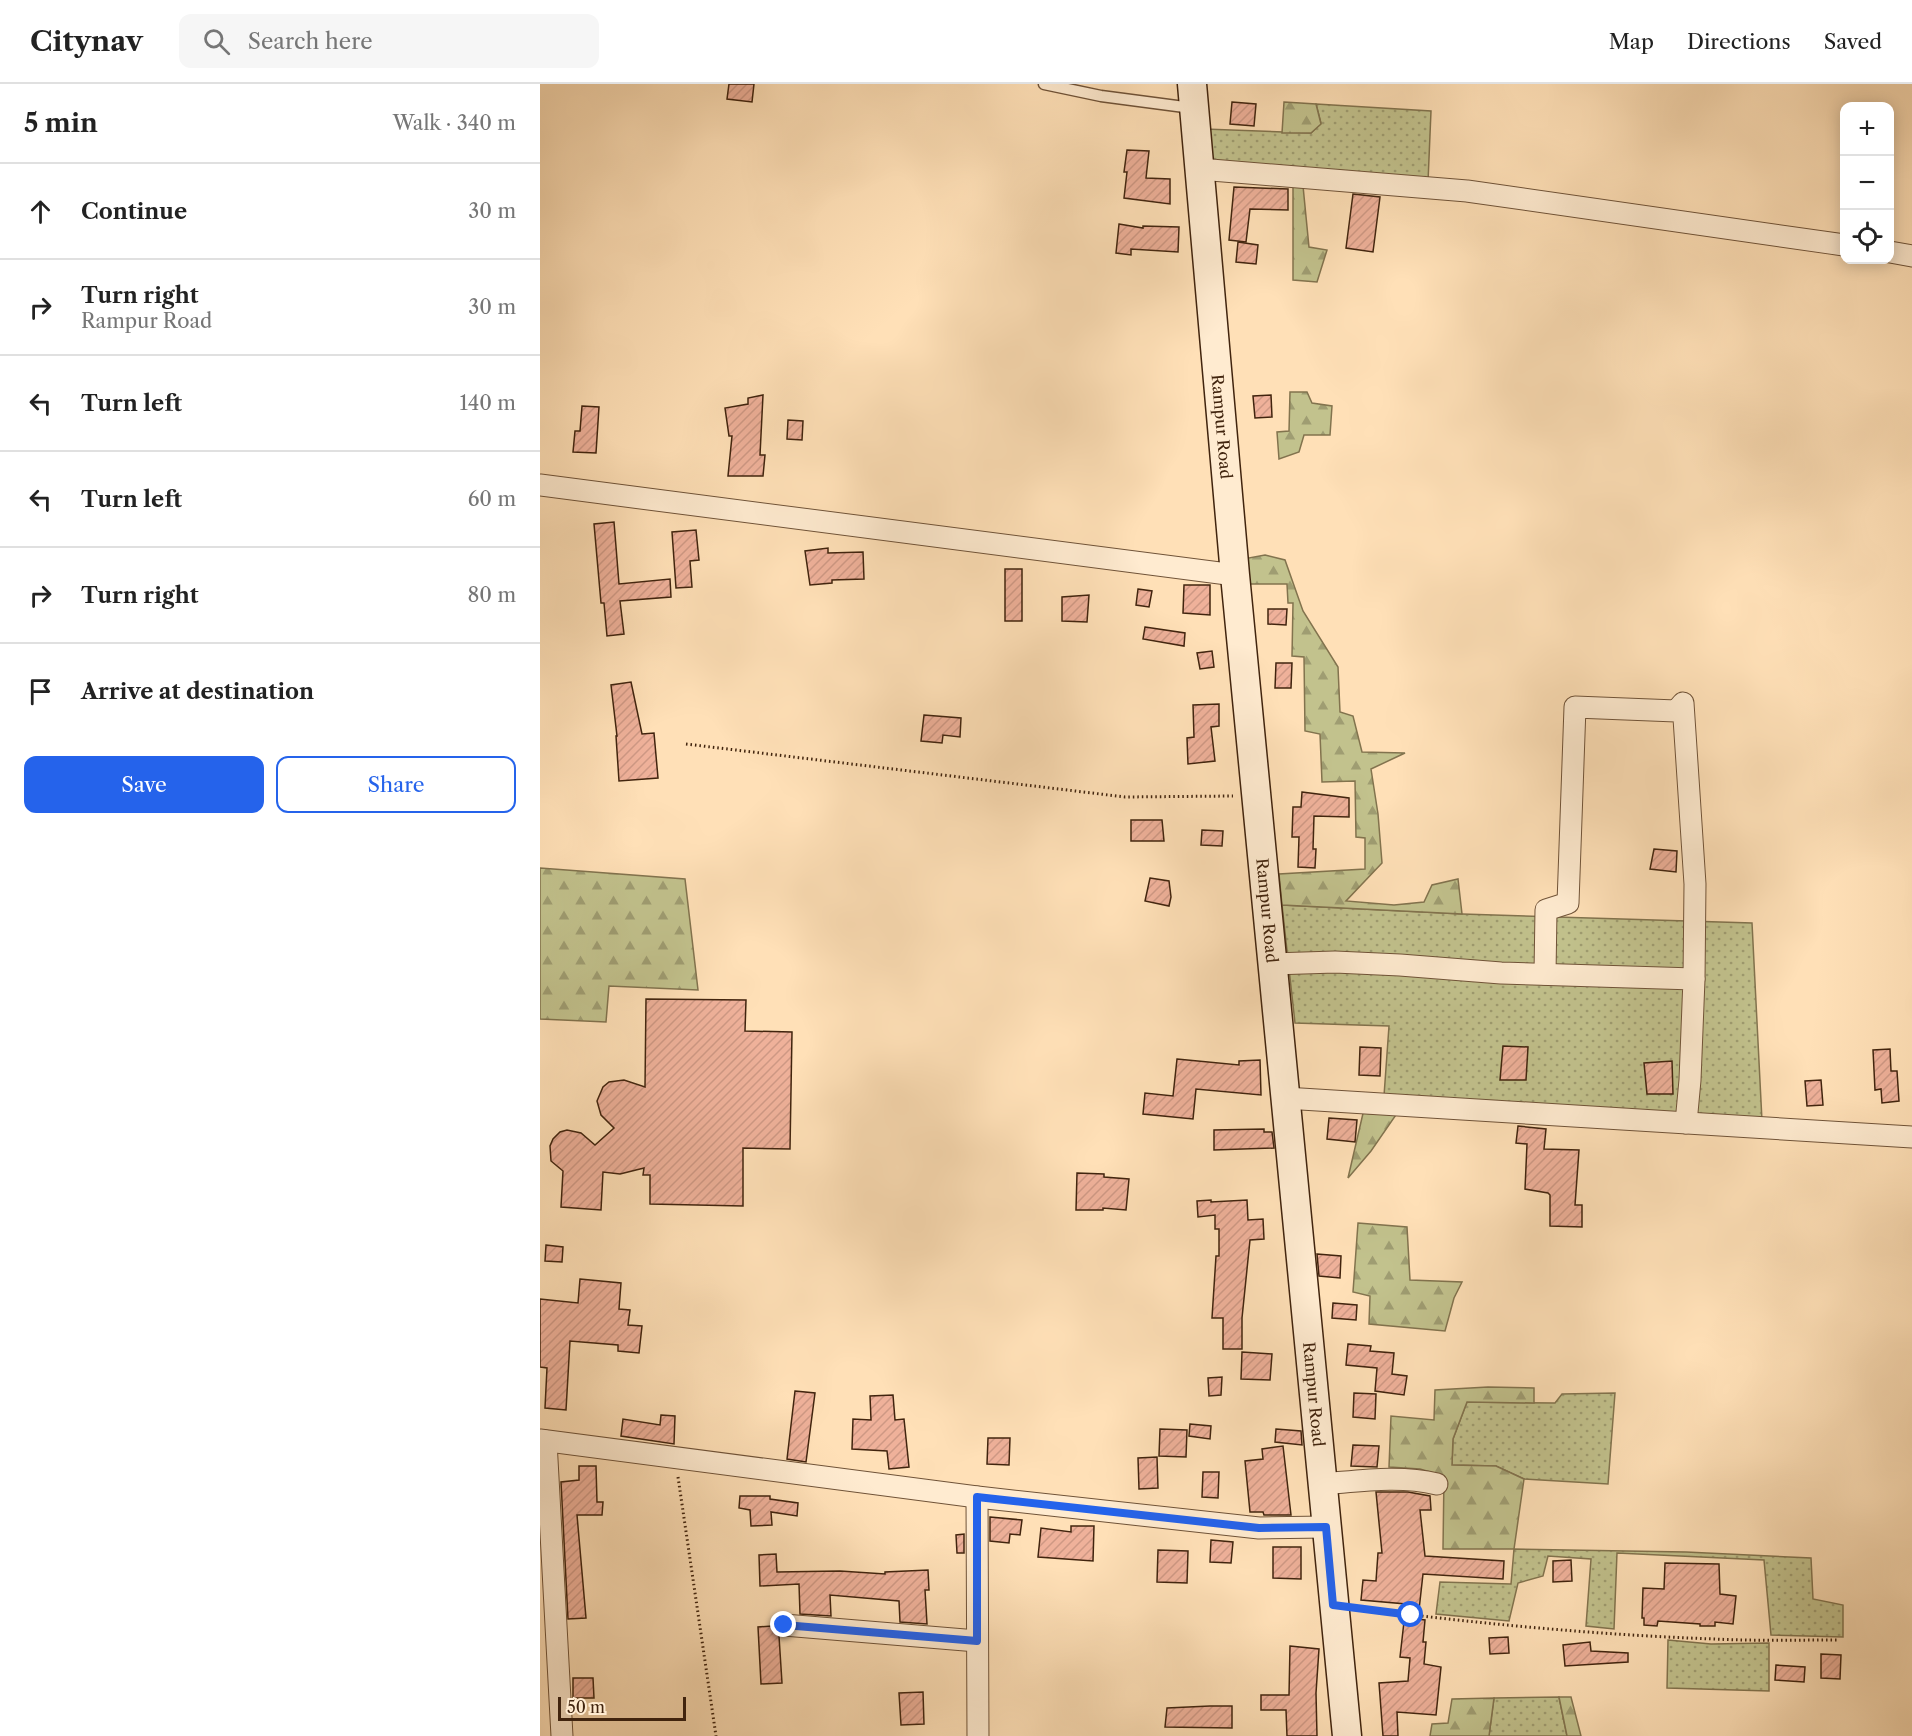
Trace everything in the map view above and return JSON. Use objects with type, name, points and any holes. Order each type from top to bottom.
[{"type":"main road","name":"Rampur Road","points":[[1193,96],[1235,575],[1347,1736]]},
{"type":"street","points":[[1199,169],[1467,191],[1840,244]]},
{"type":"street","points":[[1894,253],[1912,256]]},
{"type":"street","points":[[540,485],[1235,575]]},
{"type":"street","points":[[1545,974],[1546,910],[1568,903],[1575,707],[1676,711],[1683,703],[1695,884],[1694,979],[1686,1123]]},
{"type":"street","points":[[1272,964],[1346,963],[1545,974],[1694,979]]},
{"type":"street","points":[[1285,1098],[1912,1137]]},
{"type":"street","points":[[562,1736],[543,1440],[977,1497],[1259,1528],[1326,1527]]},
{"type":"street","points":[[1322,1484],[1394,1478],[1437,1484]]},
{"type":"street","points":[[977,1497],[978,1736]]},
{"type":"street","points":[[784,1625],[977,1641]]},
{"type":"lane","points":[[1044,84],[1101,96],[1193,96]]},
{"type":"path","points":[[687,744],[1125,797],[1256,796]]},
{"type":"path","points":[[676,1458],[716,1736]]},
{"type":"path","points":[[1333,1605],[1411,1615],[1614,1633],[1715,1640],[1838,1640]]},
{"type":"green space","points":[[1284,102],[1316,104],[1321,124],[1311,133],[1282,133]]},
{"type":"green space","points":[[1316,104],[1431,111],[1428,182],[1208,164],[1205,129],[1311,133],[1321,123]]},
{"type":"green space","points":[[1293,184],[1303,186],[1309,247],[1327,250],[1317,282],[1293,280]]},
{"type":"green space","points":[[1290,392],[1307,392],[1312,403],[1332,406],[1330,435],[1304,435],[1299,452],[1279,459],[1277,432],[1289,431]]},
{"type":"green space","points":[[1265,555],[1285,560],[1303,611],[1338,667],[1340,712],[1353,716],[1362,752],[1405,753],[1371,769],[1382,863],[1346,901],[1394,905],[1424,902],[1432,885],[1458,879],[1462,914],[1282,905],[1279,874],[1365,869],[1365,838],[1356,837],[1355,781],[1322,782],[1320,734],[1305,731],[1304,657],[1292,656],[1293,603],[1288,603],[1287,584],[1246,584],[1243,559]]},
{"type":"green space","points":[[540,868],[685,879],[698,990],[609,986],[606,1022],[540,1019]]},
{"type":"green space","points":[[1282,905],[1462,914],[1752,923],[1762,1121],[1384,1096],[1389,1026],[1295,1023]]},
{"type":"green space","points":[[1364,1109],[1398,1112],[1371,1151],[1348,1178]]},
{"type":"green space","points":[[1358,1223],[1407,1227],[1410,1280],[1462,1282],[1454,1298],[1445,1331],[1369,1324],[1370,1296],[1353,1292]]},
{"type":"green space","points":[[1488,1387],[1534,1388],[1534,1403],[1467,1402],[1453,1439],[1452,1465],[1496,1466],[1524,1479],[1514,1549],[1443,1549],[1444,1476],[1420,1469],[1389,1467],[1391,1416],[1434,1420],[1435,1390]]},
{"type":"green space","points":[[1615,1393],[1608,1484],[1524,1479],[1496,1466],[1452,1465],[1453,1439],[1467,1402],[1555,1403],[1562,1394]]},
{"type":"green space","points":[[1514,1549],[1686,1552],[1811,1558],[1813,1599],[1843,1605],[1843,1637],[1771,1635],[1764,1560],[1617,1553],[1614,1629],[1586,1626],[1591,1559],[1548,1556],[1543,1576],[1518,1583],[1509,1621],[1436,1614],[1440,1582],[1511,1584]]},
{"type":"green space","points":[[1668,1640],[1711,1644],[1769,1643],[1769,1691],[1667,1688]]},
{"type":"green space","points":[[1559,1697],[1567,1736],[1489,1736],[1494,1698]]},
{"type":"green space","points":[[1559,1697],[1571,1697],[1581,1736],[1567,1736]]},
{"type":"green space","points":[[1494,1698],[1489,1736],[1430,1736],[1432,1724],[1448,1723],[1452,1699]]},
{"type":"building","points":[[729,84],[754,84],[752,102],[727,99]]},
{"type":"building","points":[[1232,102],[1256,104],[1254,126],[1230,124]]},
{"type":"building","points":[[1127,150],[1149,151],[1146,178],[1170,179],[1170,204],[1124,198]]},
{"type":"building","points":[[1234,187],[1288,189],[1288,210],[1250,209],[1246,242],[1229,240]]},
{"type":"building","points":[[1353,194],[1380,197],[1373,252],[1346,248]]},
{"type":"building","points":[[1119,224],[1143,228],[1143,226],[1179,227],[1178,252],[1131,249],[1131,255],[1116,253]]},
{"type":"building","points":[[1238,242],[1258,245],[1256,264],[1236,262]]},
{"type":"building","points":[[763,395],[760,455],[765,455],[763,476],[728,476],[732,436],[729,436],[725,408],[748,404],[748,398]]},
{"type":"building","points":[[1271,395],[1272,417],[1255,418],[1253,396]]},
{"type":"building","points":[[582,406],[599,407],[596,453],[573,452],[575,431],[580,431]]},
{"type":"building","points":[[788,420],[803,421],[802,440],[787,439]]},
{"type":"building","points":[[614,522],[619,584],[670,579],[671,597],[620,601],[624,634],[607,636],[604,603],[601,603],[594,524]]},
{"type":"building","points":[[696,530],[699,560],[690,561],[692,587],[676,588],[672,532]]},
{"type":"building","points":[[828,548],[828,553],[863,552],[864,579],[832,580],[832,583],[810,585],[805,551]]},
{"type":"building","points":[[1005,569],[1022,569],[1022,621],[1005,621]]},
{"type":"building","points":[[1184,585],[1210,585],[1210,615],[1183,613]]},
{"type":"building","points":[[1138,589],[1152,591],[1149,607],[1136,605]]},
{"type":"building","points":[[1089,595],[1087,622],[1062,621],[1062,597]]},
{"type":"building","points":[[1268,609],[1287,609],[1286,625],[1268,624]]},
{"type":"building","points":[[1145,627],[1185,633],[1184,646],[1143,639]]},
{"type":"building","points":[[1212,651],[1214,667],[1200,669],[1197,653]]},
{"type":"building","points":[[1276,663],[1292,663],[1291,688],[1275,688]]},
{"type":"building","points":[[631,682],[642,734],[654,733],[658,778],[619,781],[611,685]]},
{"type":"building","points":[[1219,704],[1219,726],[1211,727],[1215,761],[1188,764],[1187,738],[1194,737],[1193,705]]},
{"type":"building","points":[[924,715],[961,718],[960,737],[943,735],[942,743],[921,741]]},
{"type":"building","points":[[1302,792],[1349,798],[1349,817],[1314,816],[1315,868],[1298,867],[1299,837],[1292,837],[1293,807],[1301,807]]},
{"type":"building","points":[[1131,820],[1162,820],[1164,841],[1131,841]]},
{"type":"building","points":[[1202,830],[1223,831],[1222,846],[1201,845]]},
{"type":"building","points":[[1654,849],[1677,851],[1676,872],[1650,869]]},
{"type":"building","points":[[1150,878],[1169,881],[1171,897],[1169,906],[1145,901]]},
{"type":"building","points":[[646,999],[746,1000],[745,1031],[792,1032],[790,1149],[743,1148],[743,1206],[650,1204],[650,1175],[643,1175],[644,1168],[620,1174],[603,1172],[601,1210],[561,1207],[563,1171],[551,1161],[550,1146],[560,1132],[567,1130],[581,1133],[595,1145],[614,1128],[601,1115],[597,1101],[603,1087],[609,1082],[624,1080],[645,1087]]},
{"type":"building","points":[[1503,1046],[1528,1047],[1526,1080],[1500,1080]]},
{"type":"building","points":[[1360,1047],[1381,1048],[1380,1076],[1359,1075]]},
{"type":"building","points":[[1890,1049],[1891,1071],[1897,1071],[1899,1101],[1882,1103],[1881,1089],[1875,1090],[1873,1050]]},
{"type":"building","points":[[1177,1059],[1239,1065],[1239,1061],[1260,1060],[1261,1095],[1196,1089],[1193,1119],[1143,1114],[1145,1093],[1173,1096]]},
{"type":"building","points":[[1672,1061],[1673,1094],[1647,1094],[1644,1063]]},
{"type":"building","points":[[1821,1080],[1823,1105],[1807,1106],[1805,1081]]},
{"type":"building","points":[[1329,1118],[1357,1120],[1355,1142],[1327,1139]]},
{"type":"building","points":[[1518,1126],[1546,1129],[1544,1149],[1579,1150],[1575,1205],[1582,1205],[1582,1227],[1550,1226],[1550,1195],[1525,1189],[1527,1144],[1516,1143]]},
{"type":"building","points":[[1264,1129],[1264,1132],[1272,1132],[1274,1148],[1214,1150],[1214,1130]]},
{"type":"building","points":[[1077,1173],[1104,1174],[1104,1177],[1129,1179],[1126,1210],[1103,1208],[1103,1210],[1076,1210]]},
{"type":"building","points":[[1211,1200],[1211,1202],[1247,1200],[1248,1220],[1263,1219],[1264,1239],[1250,1240],[1242,1318],[1242,1349],[1223,1349],[1223,1318],[1212,1318],[1216,1256],[1219,1256],[1219,1229],[1215,1229],[1215,1215],[1198,1217],[1197,1201]]},
{"type":"building","points":[[546,1245],[563,1247],[562,1262],[545,1261]]},
{"type":"building","points":[[1317,1254],[1341,1256],[1340,1278],[1319,1276]]},
{"type":"building","points":[[580,1279],[621,1283],[619,1309],[630,1310],[628,1325],[642,1326],[639,1353],[618,1351],[618,1345],[570,1341],[566,1410],[545,1408],[547,1368],[540,1367],[540,1299],[578,1303]]},
{"type":"building","points":[[1333,1303],[1357,1305],[1356,1320],[1332,1318]]},
{"type":"building","points":[[1348,1344],[1371,1346],[1370,1351],[1394,1353],[1392,1374],[1407,1376],[1404,1395],[1375,1391],[1377,1368],[1346,1365]]},
{"type":"building","points":[[1242,1352],[1272,1354],[1270,1380],[1241,1379]]},
{"type":"building","points":[[1222,1377],[1221,1395],[1209,1396],[1208,1378]]},
{"type":"building","points":[[795,1391],[815,1393],[806,1462],[787,1459]]},
{"type":"building","points":[[1354,1393],[1376,1394],[1375,1419],[1353,1417]]},
{"type":"building","points":[[893,1395],[895,1420],[904,1419],[909,1467],[889,1469],[887,1451],[852,1449],[853,1419],[871,1420],[870,1396]]},
{"type":"building","points":[[661,1415],[675,1416],[674,1444],[621,1436],[623,1419],[660,1425]]},
{"type":"building","points":[[1190,1424],[1211,1426],[1210,1439],[1189,1436]]},
{"type":"building","points":[[1160,1429],[1187,1430],[1186,1457],[1159,1456]]},
{"type":"building","points":[[1276,1429],[1301,1431],[1302,1445],[1275,1442]]},
{"type":"building","points":[[988,1438],[1010,1438],[1009,1465],[987,1464]]},
{"type":"building","points":[[1353,1445],[1379,1446],[1377,1467],[1351,1466]]},
{"type":"building","points":[[1283,1446],[1291,1515],[1264,1515],[1263,1512],[1250,1512],[1245,1461],[1263,1459],[1262,1449]]},
{"type":"building","points":[[1157,1457],[1158,1488],[1139,1489],[1138,1458]]},
{"type":"building","points":[[579,1466],[596,1466],[597,1502],[603,1502],[602,1515],[577,1515],[586,1618],[568,1619],[561,1482],[579,1480]]},
{"type":"building","points":[[1203,1472],[1219,1472],[1218,1498],[1202,1497]]},
{"type":"building","points":[[1376,1492],[1408,1492],[1430,1496],[1431,1510],[1420,1510],[1425,1556],[1504,1561],[1503,1579],[1423,1574],[1418,1619],[1425,1620],[1424,1664],[1441,1667],[1436,1715],[1397,1712],[1398,1736],[1383,1736],[1379,1683],[1408,1681],[1410,1658],[1400,1657],[1406,1604],[1361,1600],[1363,1580],[1376,1581],[1378,1553],[1382,1553]]},
{"type":"building","points":[[740,1496],[770,1496],[770,1499],[798,1503],[797,1516],[771,1512],[772,1525],[751,1526],[750,1510],[739,1508]]},
{"type":"building","points":[[990,1517],[1022,1520],[1020,1535],[1010,1534],[1009,1543],[990,1541]]},
{"type":"building","points":[[1071,1526],[1094,1526],[1093,1561],[1038,1557],[1041,1528],[1071,1532]]},
{"type":"building","points":[[964,1534],[964,1553],[957,1553],[956,1535]]},
{"type":"building","points":[[1211,1540],[1233,1542],[1231,1563],[1210,1562]]},
{"type":"building","points":[[1273,1547],[1301,1547],[1301,1579],[1273,1578]]},
{"type":"building","points":[[1158,1550],[1188,1551],[1187,1583],[1157,1582]]},
{"type":"building","points":[[776,1554],[777,1572],[840,1571],[885,1574],[885,1572],[928,1570],[929,1590],[925,1590],[927,1624],[900,1622],[899,1601],[830,1595],[831,1616],[800,1614],[799,1584],[760,1586],[759,1555]]},
{"type":"building","points":[[1571,1560],[1572,1581],[1553,1582],[1553,1561]]},
{"type":"building","points":[[1665,1563],[1719,1564],[1720,1594],[1736,1596],[1733,1624],[1715,1622],[1715,1626],[1700,1626],[1700,1624],[1658,1621],[1657,1626],[1644,1625],[1644,1618],[1642,1618],[1643,1588],[1664,1589]]},
{"type":"building","points":[[772,1626],[773,1631],[779,1636],[782,1683],[761,1684],[758,1627]]},
{"type":"building","points":[[1508,1637],[1509,1653],[1490,1654],[1489,1638]]},
{"type":"building","points":[[1590,1642],[1591,1651],[1628,1653],[1628,1662],[1565,1666],[1563,1645]]},
{"type":"building","points":[[1290,1646],[1319,1649],[1316,1693],[1317,1736],[1287,1736],[1286,1710],[1261,1710],[1261,1695],[1289,1695]]},
{"type":"building","points":[[1821,1654],[1841,1655],[1840,1679],[1821,1678]]},
{"type":"building","points":[[1776,1665],[1805,1667],[1804,1682],[1775,1680]]},
{"type":"building","points":[[573,1678],[593,1678],[594,1698],[573,1698]]},
{"type":"building","points":[[923,1692],[924,1724],[901,1725],[899,1693]]},
{"type":"building","points":[[1232,1706],[1232,1728],[1165,1727],[1167,1708]]},
{"type":"route","points":[[784,1625],[977,1641],[977,1497],[1259,1528],[1326,1527],[1333,1605],[1411,1615]]}]
